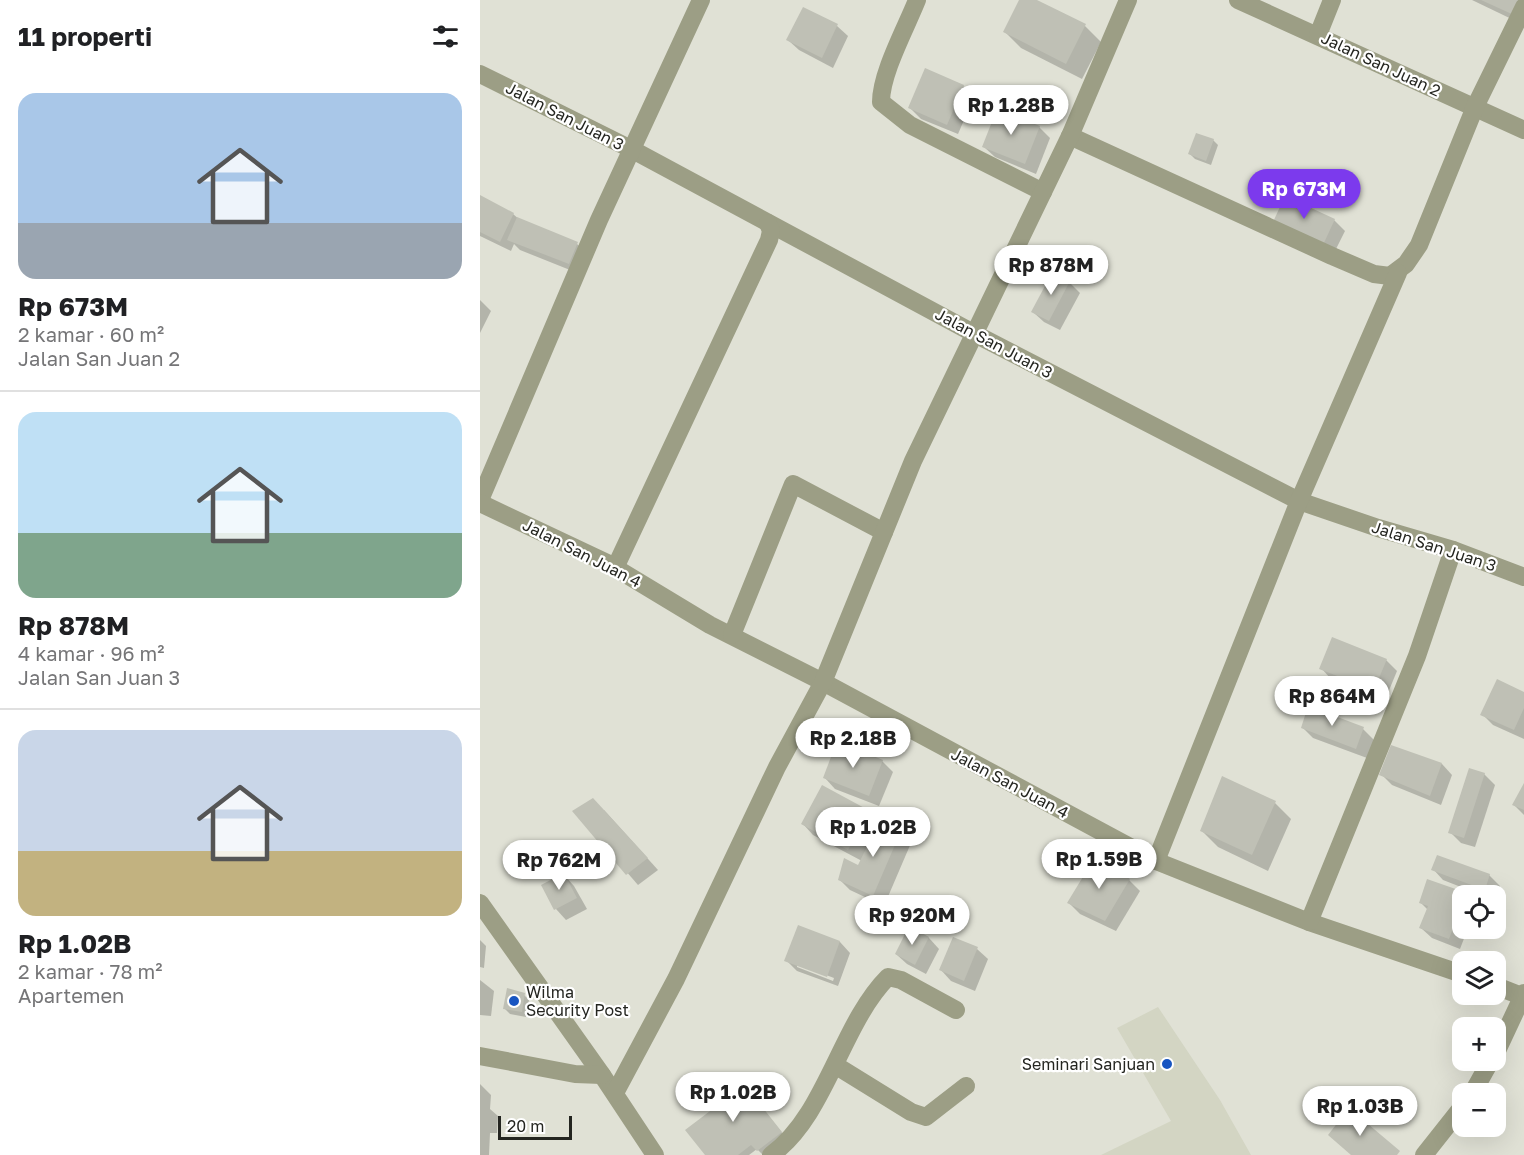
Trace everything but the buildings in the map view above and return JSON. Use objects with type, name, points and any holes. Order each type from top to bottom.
[{"type":"street","points":[[480,502],[631,149],[701,0]]},
{"type":"street","points":[[917,0],[881,93],[881,102],[910,125],[1043,192]]},
{"type":"street","points":[[615,1094],[676,979],[777,767],[823,682],[913,461],[1070,136],[1128,0]]},
{"type":"street","name":"Jalan San Juan 2","points":[[1238,0],[1524,130]]},
{"type":"street","points":[[1318,35],[1332,0]]},
{"type":"street","points":[[1156,861],[1299,501],[1398,273],[1419,245],[1475,107],[1524,7]]},
{"type":"street","name":"Jalan San Juan 3","points":[[481,77],[631,149],[975,334],[1299,501],[1378,528],[1454,550],[1524,577]]},
{"type":"street","points":[[1070,136],[1374,274],[1383,277],[1398,273]]},
{"type":"street","points":[[615,568],[769,240],[771,231],[768,223]]},
{"type":"street","points":[[732,636],[793,484],[884,532]]},
{"type":"street","name":"Jalan San Juan 4","points":[[480,502],[615,568],[732,636],[823,682],[1156,861],[1309,922],[1452,971]]},
{"type":"street","points":[[1309,922],[1417,656],[1454,550]]},
{"type":"street","points":[[480,903],[602,1075],[655,1155]]},
{"type":"street","points":[[771,1155],[785,1145],[836,1065],[863,1010],[888,977],[901,980],[956,1010]]},
{"type":"street","points":[[1506,990],[1524,996],[1506,1033]]},
{"type":"street","points":[[480,1056],[575,1074],[602,1075]]},
{"type":"street","points":[[836,1065],[911,1112],[926,1118],[966,1086]]},
{"type":"street","points":[[1424,1155],[1452,1120]]},
{"type":"shaded area","name":"Seminari Sanjuan","points":[[1158,1007],[1220,1100],[1251,1155],[1101,1155],[1171,1121],[1117,1028]]},
{"type":"place","name":"Wilma Security Post","points":[[514,1001]]},
{"type":"place","name":"Seminari Sanjuan","points":[[1167,1064]]}]
